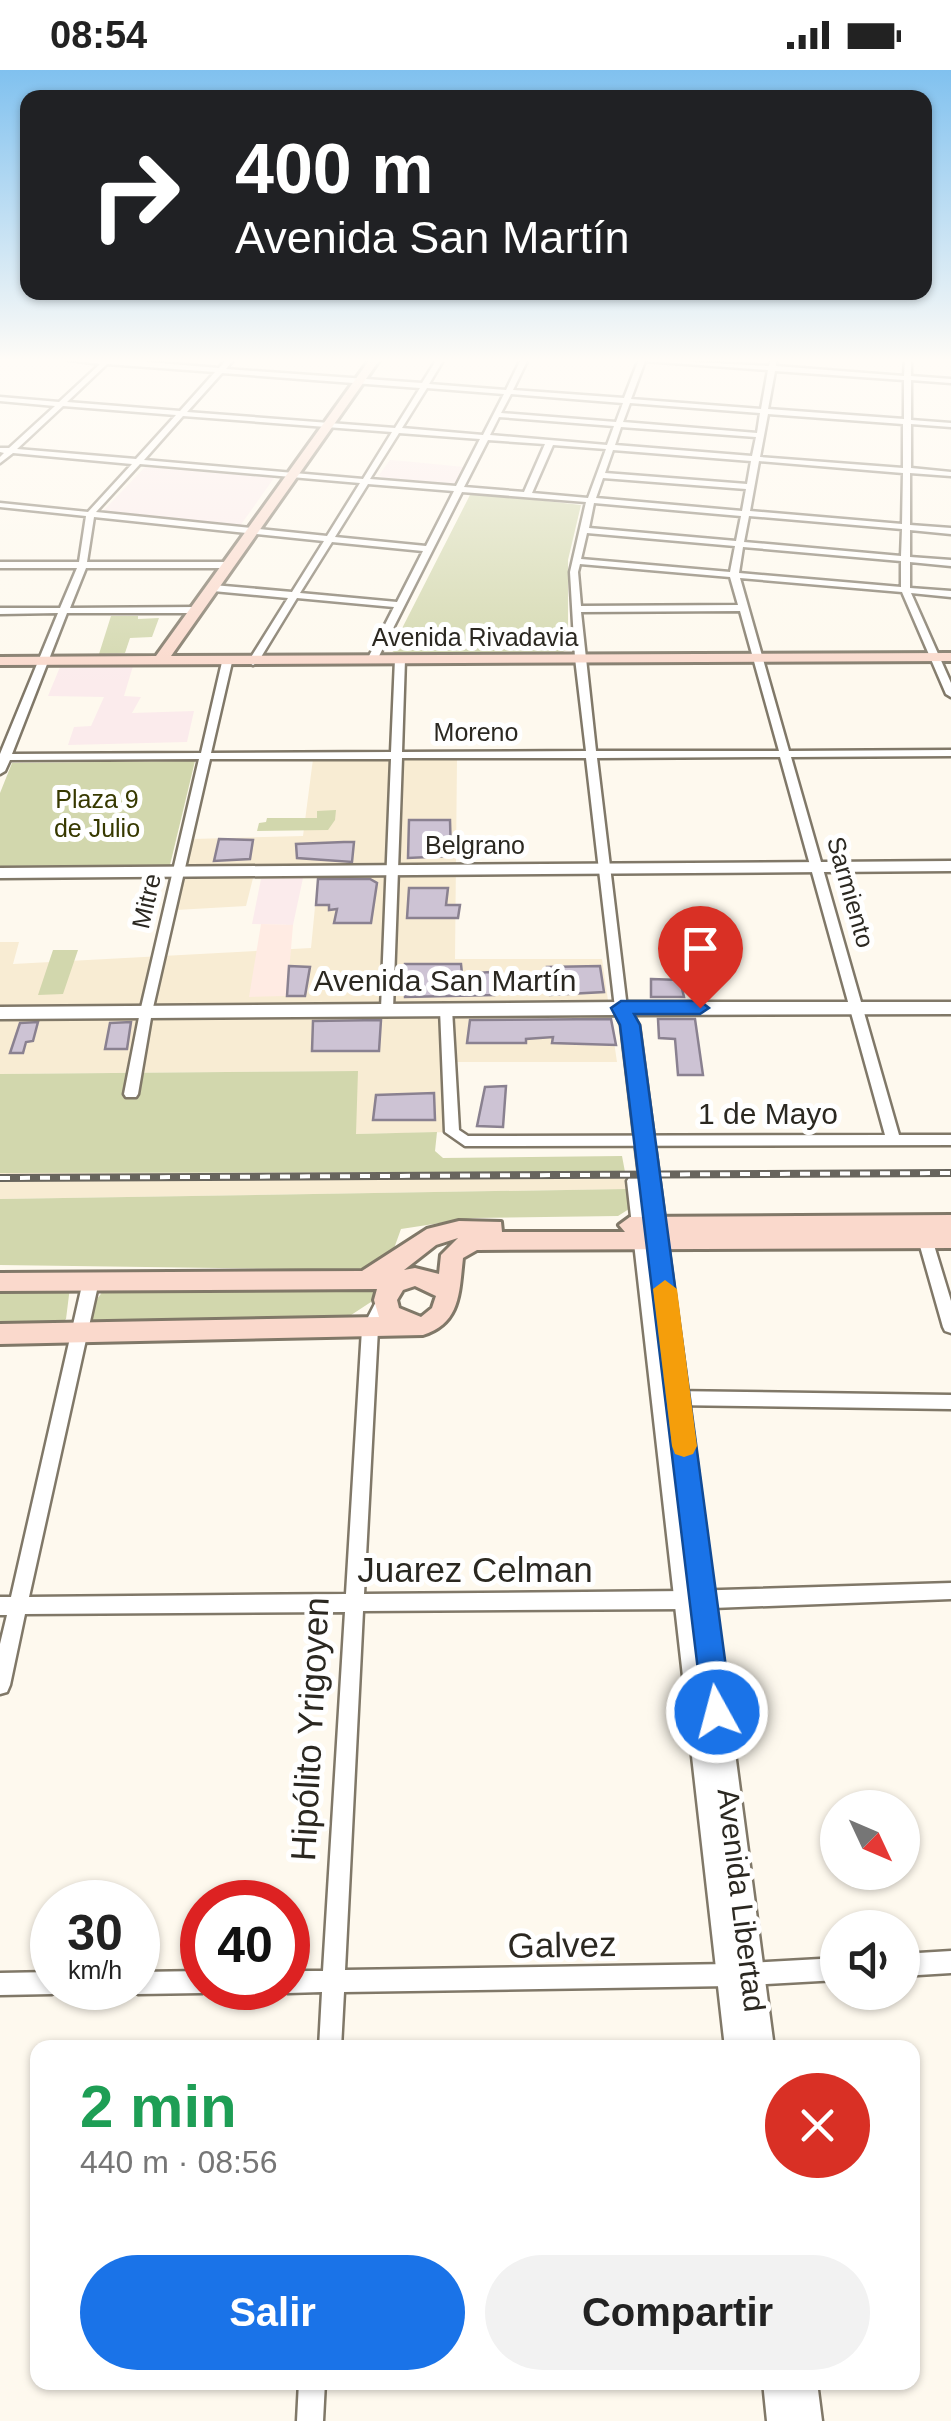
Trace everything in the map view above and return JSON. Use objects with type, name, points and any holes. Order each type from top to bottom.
[{"type":"main road","points":[[160,661],[297,469]]},
{"type":"main road","name":"Avenida Rivadavia","points":[[0,661],[951,657]]},
{"type":"main road","points":[[366,1279],[390,1271],[441,1233],[468,1228],[651,1233],[923,1231],[951,1223]]},
{"type":"main road","points":[[923,1231],[951,1240]]},
{"type":"main road","points":[[0,1334],[370,1330],[428,1325],[441,1316],[448,1300],[452,1255],[462,1246],[651,1233]]},
{"type":"main road","points":[[410,1254],[394,1286],[388,1313],[412,1326]]},
{"type":"main road","points":[[0,1282],[366,1279],[394,1286],[448,1279]]},
{"type":"street","points":[[0,770],[82,563],[91,514],[132,469]]},
{"type":"street","points":[[218,469],[951,531]]},
{"type":"street","points":[[254,662],[372,469]]},
{"type":"street","points":[[372,660],[469,469]]},
{"type":"street","points":[[527,495],[538,469]]},
{"type":"street","points":[[602,469],[575,561],[580,658],[621,1008]]},
{"type":"street","points":[[734,574],[755,469]]},
{"type":"street","points":[[880,469],[951,474]]},
{"type":"street","points":[[907,471],[905,590],[951,694]]},
{"type":"street","points":[[600,475],[752,487]]},
{"type":"street","points":[[0,505],[428,549]]},
{"type":"street","points":[[583,530],[951,563]]},
{"type":"street","points":[[575,561],[951,594]]},
{"type":"street","points":[[0,565],[229,565]]},
{"type":"street","name":"Sarmiento","points":[[734,574],[894,1141]]},
{"type":"street","points":[[213,588],[399,605]]},
{"type":"street","points":[[578,609],[741,608]]},
{"type":"street","points":[[0,611],[197,610]]},
{"type":"street","points":[[387,1008],[400,660]]},
{"type":"street","name":"Mitre","points":[[131,1094],[146,1012],[227,662]]},
{"type":"street","name":"Moreno","points":[[2,757],[951,753]]},
{"type":"street","name":"Belgrano","points":[[0,873],[951,866]]},
{"type":"street","name":"Avenida Libertad","points":[[621,1008],[619,1026],[651,1233],[740,1975],[740,2040]]},
{"type":"street","name":"Avenida San Martín","points":[[0,1013],[951,1008]]},
{"type":"street","name":"1 de Mayo","points":[[446,1009],[452,1132],[465,1141],[951,1140]]},
{"type":"street","points":[[923,1231],[951,1326]]},
{"type":"street","points":[[441,1233],[448,1279]]},
{"type":"street","points":[[0,1685],[8,1606],[91,1282]]},
{"type":"street","name":"Hipólito Yrigoyen","points":[[330,2040],[370,1330],[394,1286]]},
{"type":"street","points":[[671,1398],[951,1402]]},
{"type":"street","name":"Juarez Celman","points":[[8,1606],[695,1600],[951,1591]]},
{"type":"street","points":[[920,1964],[951,1962]]},
{"type":"street","name":"Galvez","points":[[310,1982],[740,1975],[820,1970]]},
{"type":"street","name":"Avenida Libertad","points":[[740,1975],[757,2040]]},
{"type":"street","points":[[0,1984],[30,1983]]},
{"type":"street","points":[[310,2421],[312,2390]]},
{"type":"street","points":[[781,2390],[784,2421]]},
{"type":"street","points":[[801,2390],[805,2421]]},
{"type":"shaded area","points":[[143,469],[274,478],[240,526],[103,511]]},
{"type":"shaded area","points":[[384,469],[463,469],[455,485],[379,475]]},
{"type":"shaded area","points":[[133,666],[124,696],[141,697],[132,713],[194,711],[187,742],[68,745],[74,727],[91,726],[104,697],[48,696],[60,667]]},
{"type":"shaded area","points":[[313,759],[457,759],[455,959],[602,959],[617,1062],[449,1062],[452,1132],[355,1134],[357,1071],[0,1074],[0,942],[19,942],[13,964],[311,948],[318,876],[253,878],[246,906],[176,910],[192,839],[303,836]]},
{"type":"shaded area","points":[[303,878],[293,925],[252,924],[261,879]]},
{"type":"shaded area","points":[[261,924],[293,925],[287,996],[249,997]]},
{"type":"shaded area","points":[[625,1172],[626,1189],[0,1199],[0,1173]]},
{"type":"green space","points":[[474,493],[581,505],[568,560],[568,648],[563,652],[391,650]]},
{"type":"green space","points":[[111,616],[159,618],[152,637],[130,638],[125,653],[99,654]]},
{"type":"green space","name":"Plaza 9 de Julio","points":[[195,761],[170,865],[0,866],[0,793],[12,763]]},
{"type":"green space","points":[[336,810],[328,830],[257,831],[259,823],[267,818],[317,818],[317,811]]},
{"type":"green space","points":[[53,950],[78,950],[63,994],[38,995]]},
{"type":"green space","points":[[358,1071],[356,1134],[437,1132],[435,1151],[443,1158],[622,1156],[625,1172],[0,1173],[0,1074]]},
{"type":"green space","points":[[626,1189],[629,1209],[618,1216],[473,1218],[401,1229],[392,1254],[368,1270],[0,1265],[0,1199]]},
{"type":"green space","points":[[368,1284],[374,1290],[374,1300],[345,1319],[94,1324],[93,1319],[94,1305],[105,1289]]},
{"type":"green space","points":[[0,1286],[70,1287],[66,1319],[61,1324],[0,1329]]},
{"type":"building","points":[[409,820],[450,820],[451,856],[408,858]]},
{"type":"building","points":[[219,839],[253,840],[250,859],[214,861]]},
{"type":"building","points":[[354,842],[352,862],[297,858],[296,844]]},
{"type":"building","points":[[318,879],[370,879],[377,883],[371,923],[334,923],[337,909],[316,905]]},
{"type":"building","points":[[409,888],[448,888],[446,905],[460,905],[458,918],[407,918]]},
{"type":"building","points":[[405,964],[461,964],[462,974],[490,972],[494,995],[405,997]]},
{"type":"building","points":[[289,966],[310,967],[305,996],[287,996]]},
{"type":"building","points":[[600,966],[604,992],[550,995],[547,967]]},
{"type":"building","points":[[651,979],[680,980],[684,997],[651,997]]},
{"type":"building","points":[[611,1019],[616,1045],[552,1043],[553,1037],[526,1039],[526,1043],[467,1043],[470,1020]]},
{"type":"building","points":[[658,1019],[695,1019],[703,1075],[678,1075],[675,1039],[659,1038]]},
{"type":"building","points":[[381,1020],[379,1051],[312,1051],[313,1021]]},
{"type":"building","points":[[38,1022],[33,1041],[26,1042],[23,1053],[10,1053],[20,1023]]},
{"type":"building","points":[[131,1022],[127,1049],[105,1049],[110,1023]]},
{"type":"building","points":[[506,1086],[503,1127],[477,1126],[485,1087]]},
{"type":"building","points":[[434,1093],[435,1120],[373,1120],[376,1095]]},
{"type":"railway","points":[[0,1178],[951,1173]]},
{"type":"slow traffic","points":[[665,1289],[684,1446]]},
{"type":"route","points":[[700,1008],[621,1008],[630,1025],[717,1712]]}]
